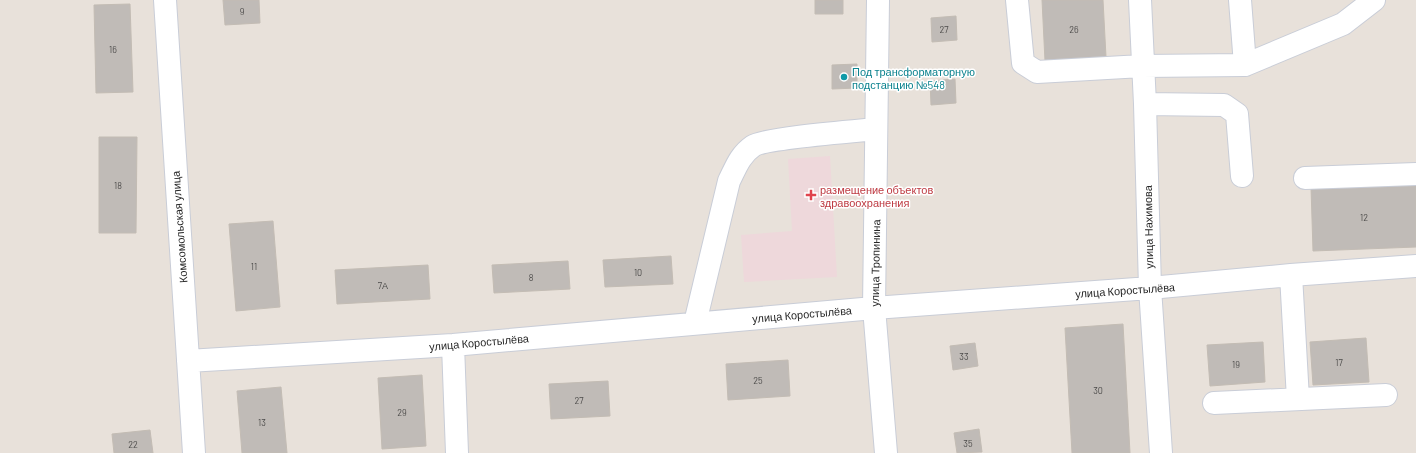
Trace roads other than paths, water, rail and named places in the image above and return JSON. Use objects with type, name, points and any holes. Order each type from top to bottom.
[{"type":"street","name":"Комсомольская улица","points":[[165,0],[194,453]]},
{"type":"street","name":"улица Тропинина","points":[[878,0],[874,308],[886,453]]},
{"type":"street","points":[[1017,0],[1023,63],[1037,72],[1142,66],[1245,65],[1343,24],[1374,0]]},
{"type":"street","name":"улица Нахимова","points":[[1140,0],[1145,104],[1150,288],[1161,453]]},
{"type":"street","points":[[1240,0],[1245,65]]},
{"type":"street","points":[[1145,104],[1224,105],[1237,114],[1242,176]]},
{"type":"street","points":[[695,323],[729,181],[739,159],[755,145],[774,141],[876,129]]},
{"type":"street","points":[[1306,178],[1416,174]]},
{"type":"street","name":"улица Коростылёва","points":[[188,361],[453,345],[874,308],[1150,288],[1291,275],[1416,266]]},
{"type":"street","points":[[1291,275],[1298,399]]},
{"type":"street","points":[[453,345],[457,453]]},
{"type":"street","points":[[1214,403],[1386,396]]},
{"type":"place","name":"Под трансформаторную подстанцию №548","points":[[844,77]]},
{"type":"place","name":"размещение объектов здравоохранения","points":[[811,195]]}]
